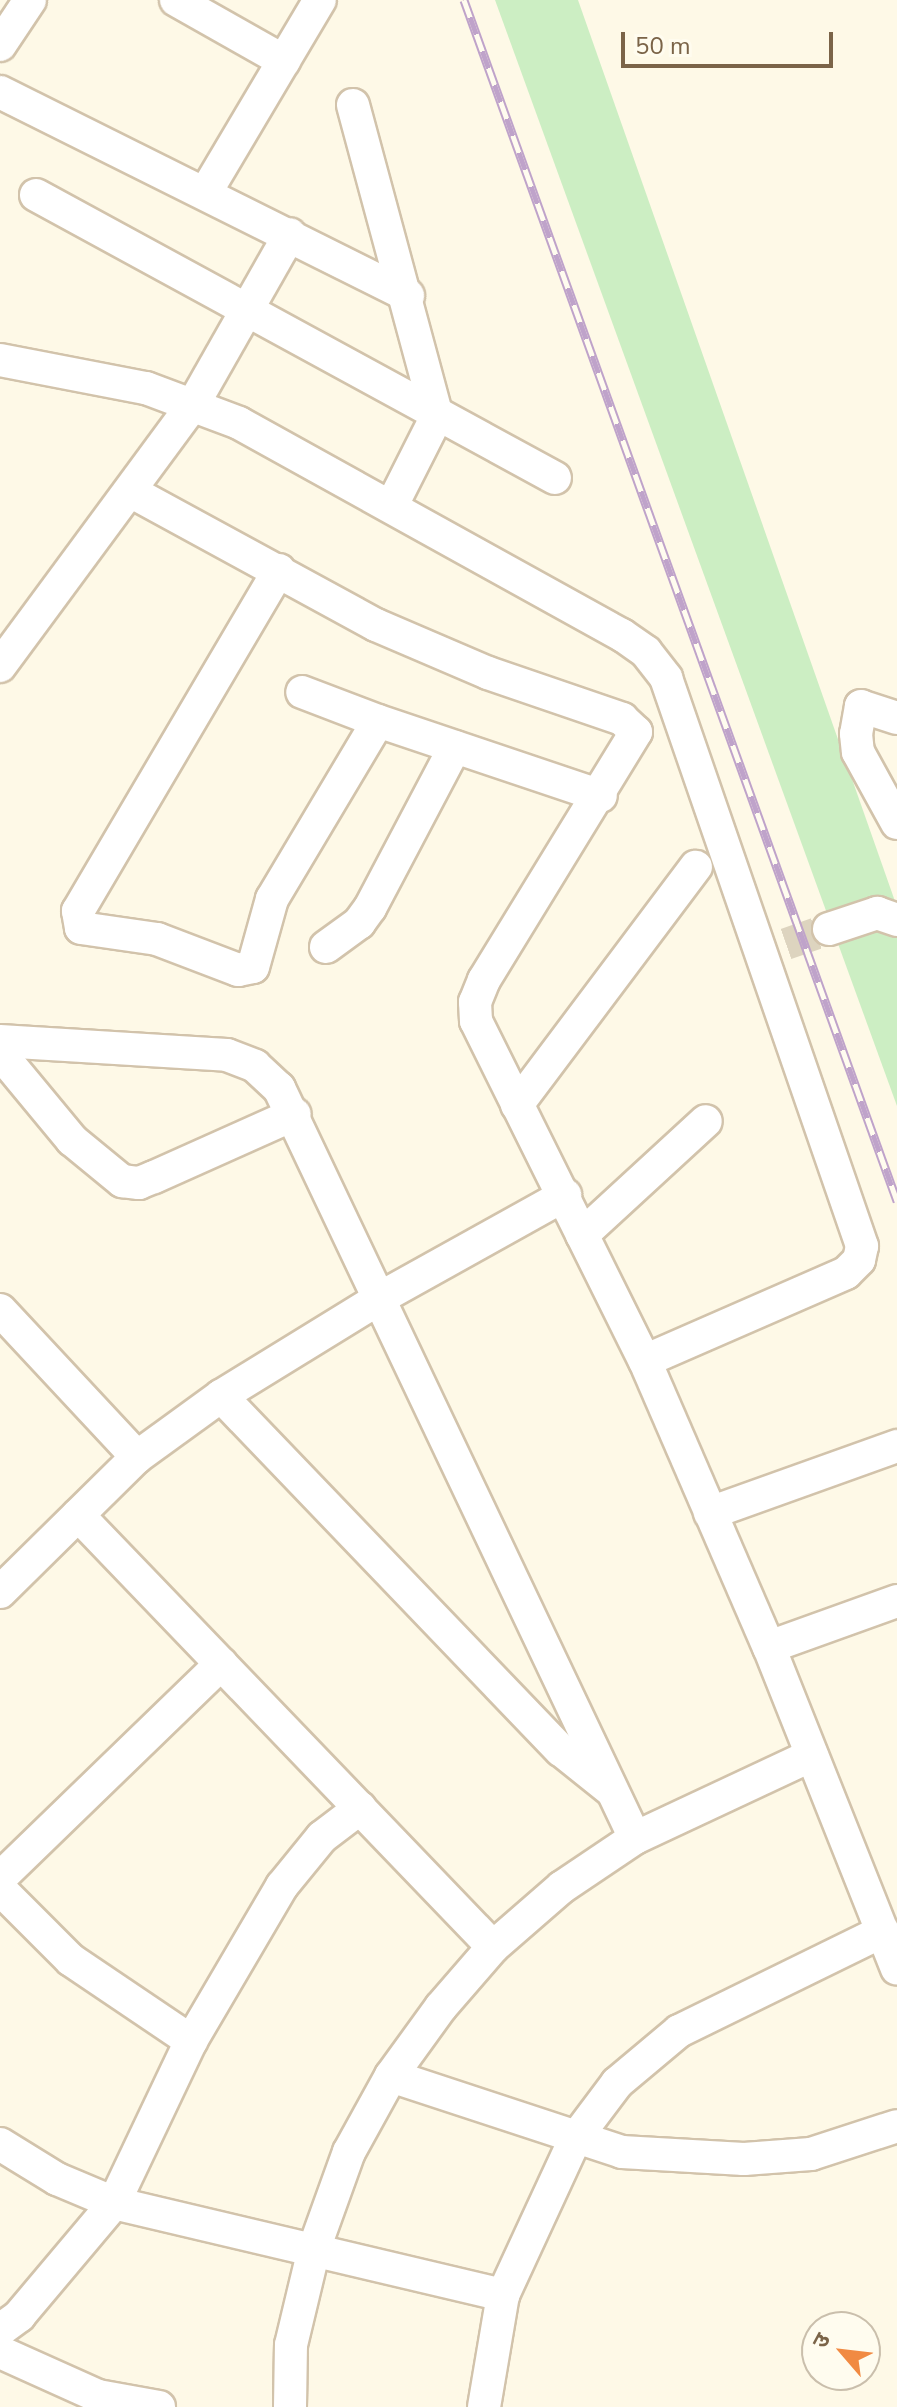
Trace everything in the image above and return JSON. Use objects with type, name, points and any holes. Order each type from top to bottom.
[{"type":"street","points":[[0,45],[30,0]]},
{"type":"street","points":[[176,0],[284,61]]},
{"type":"street","points":[[207,190],[320,0]]},
{"type":"street","points":[[0,92],[207,190],[408,295]]},
{"type":"street","points":[[353,105],[408,295],[437,416],[392,505]]},
{"type":"street","points":[[36,195],[245,312],[555,478]]},
{"type":"street","points":[[6,647],[130,491],[194,403],[290,234]]},
{"type":"street","points":[[2,363],[146,388],[194,403],[392,505],[646,652],[666,678],[774,949],[860,1230],[859,1260],[846,1273],[645,1361]]},
{"type":"street","points":[[130,491],[426,648],[632,724],[636,732],[632,745],[475,1002],[481,1039],[565,1195],[645,1361],[769,1647],[897,1968]]},
{"type":"street","points":[[279,570],[78,911],[81,928],[157,939],[247,972],[257,959],[272,899],[378,721]]},
{"type":"street","points":[[302,692],[378,721],[601,796]]},
{"type":"street","points":[[897,718],[861,706],[856,734],[862,761],[897,823]]},
{"type":"street","points":[[326,947],[359,923],[370,908],[455,747]]},
{"type":"street","points":[[517,1105],[696,867]]},
{"type":"street","points":[[829,929],[877,913],[897,920]]},
{"type":"street","points":[[0,1041],[227,1055],[268,1075],[295,1114],[635,1838]]},
{"type":"street","points":[[0,1053],[72,1140],[122,1181],[146,1180],[295,1114]]},
{"type":"street","points":[[582,1235],[706,1121]]},
{"type":"street","points":[[0,1592],[137,1457],[221,1396],[380,1298],[565,1195]]},
{"type":"street","points":[[0,1310],[137,1457]]},
{"type":"street","points":[[221,1396],[561,1750],[617,1795]]},
{"type":"street","points":[[710,1513],[897,1446]]},
{"type":"street","points":[[78,1515],[493,1947]]},
{"type":"street","points":[[769,1647],[897,1601]]},
{"type":"street","points":[[0,1878],[221,1664]]},
{"type":"street","points":[[290,2407],[291,2345],[314,2249],[349,2152],[391,2076],[493,1947],[562,1887],[635,1838],[812,1755]]},
{"type":"street","points":[[0,2330],[19,2316],[114,2203],[191,2041],[282,1886],[322,1837],[360,1808]]},
{"type":"street","points":[[0,1889],[71,1960],[191,2041]]},
{"type":"street","points":[[484,2407],[503,2295],[575,2139],[617,2083],[679,2031],[883,1931]]},
{"type":"street","points":[[391,2076],[622,2152],[744,2159],[811,2154],[897,2126]]},
{"type":"street","points":[[0,2144],[57,2179],[114,2203],[503,2295]]},
{"type":"street","points":[[0,2352],[97,2402],[159,2407]]},
{"type":"green space","points":[[495,0],[578,0],[897,907],[897,1106]]},
{"type":"tunnel","points":[[786,944],[829,929]]},
{"type":"railway","points":[[464,0],[897,1201]]}]
